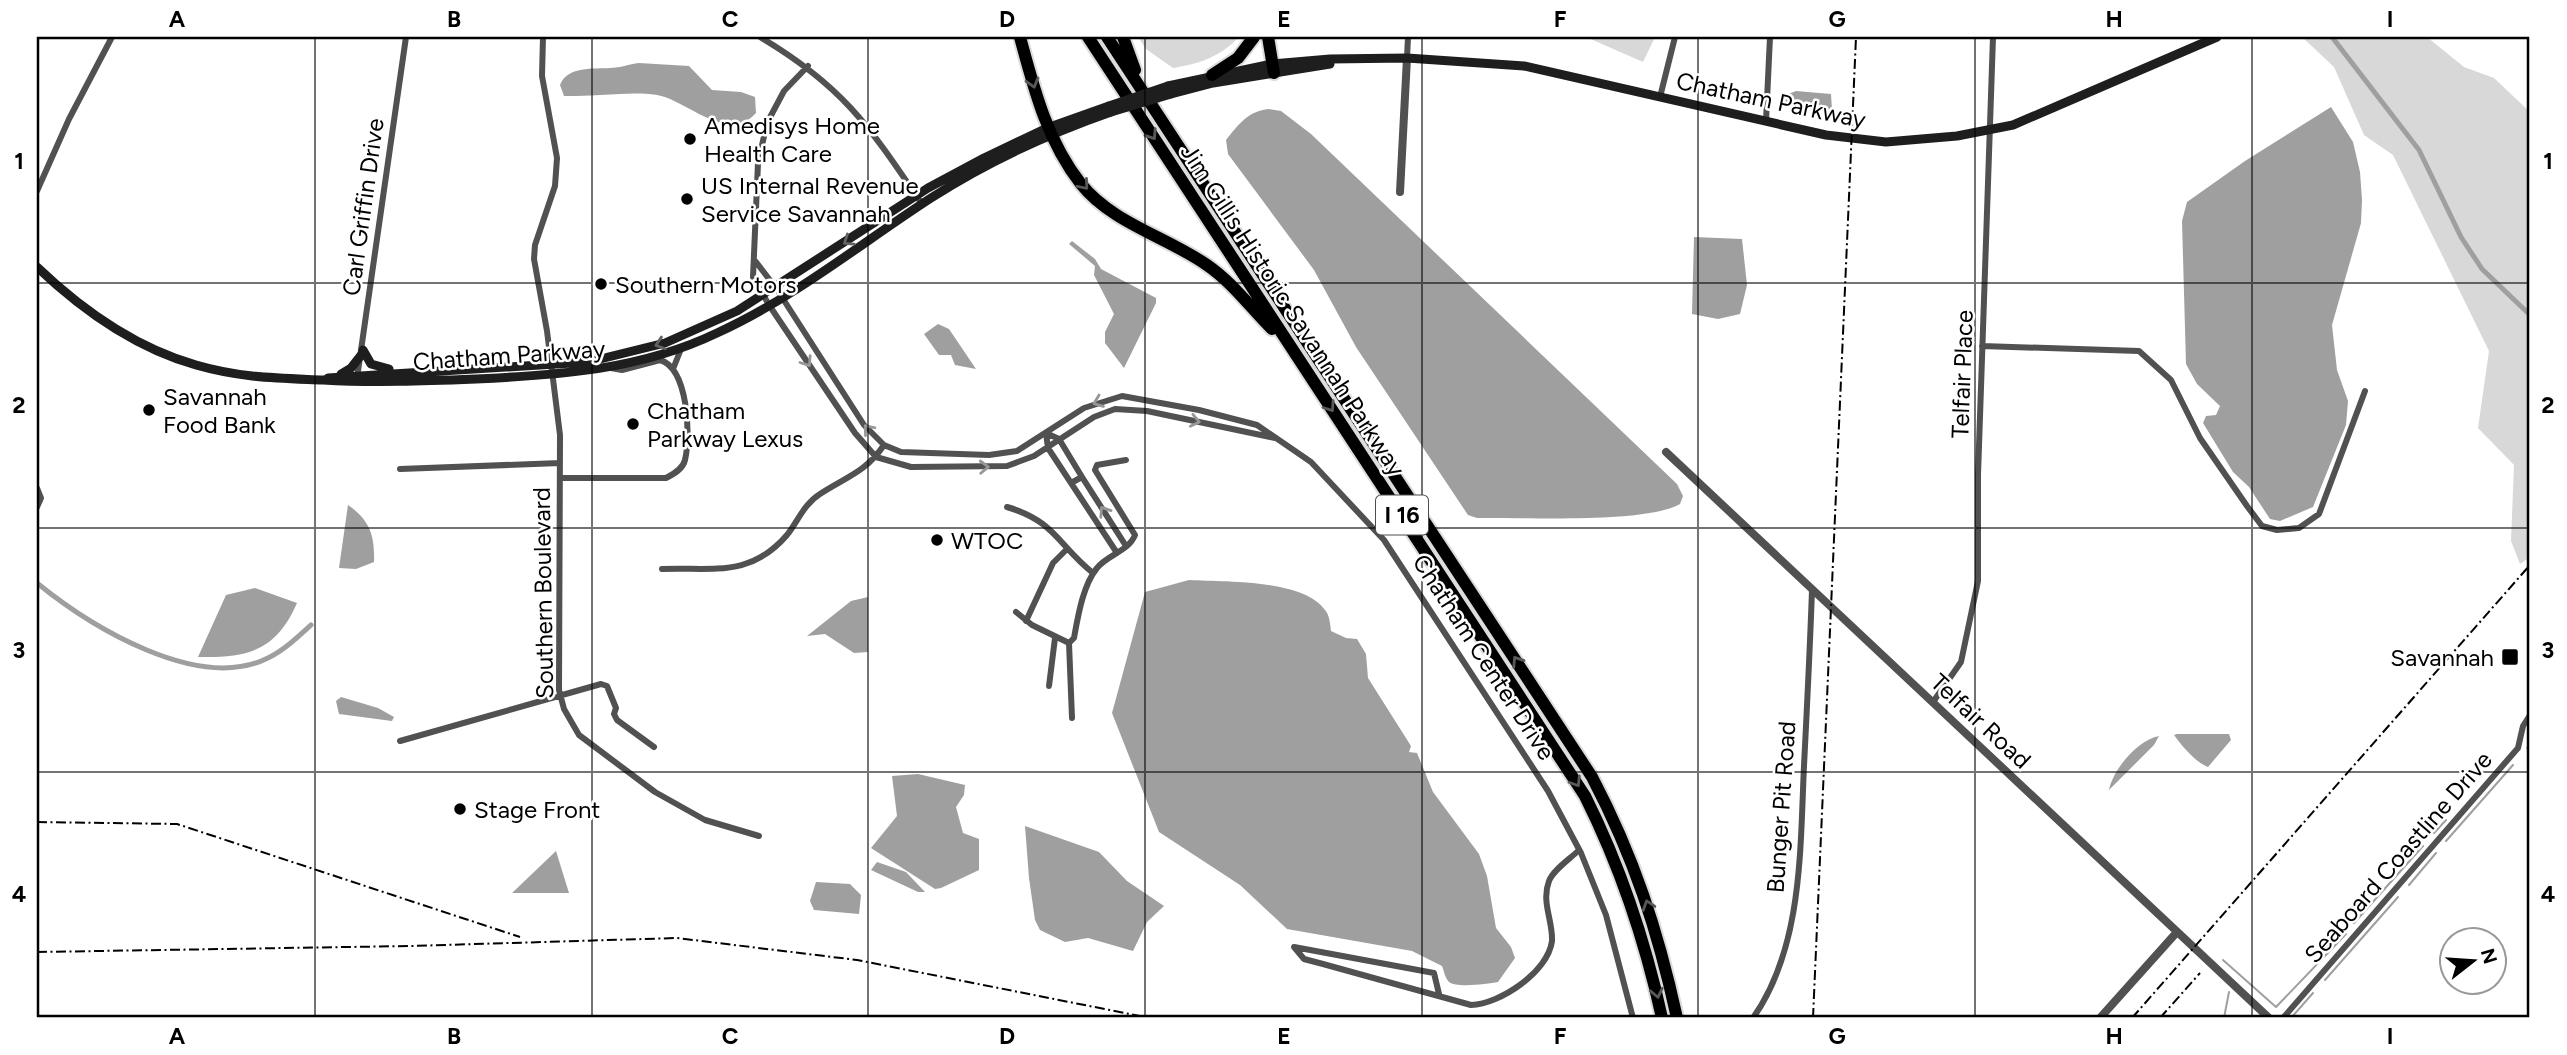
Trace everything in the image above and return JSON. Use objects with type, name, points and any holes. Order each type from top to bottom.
[{"type":"highway","points":[[1020,37],[1049,132],[1081,184],[1097,201],[1188,253],[1227,281],[1307,372]]},
{"type":"highway","name":"Jim Gillis Historic Savannah Parkway","points":[[1088,37],[1585,796],[1625,882],[1648,956],[1662,1018]]},
{"type":"highway","name":"Jim Gillis Historic Savannah Parkway","points":[[1107,37],[1592,777],[1622,837],[1647,899],[1677,1018]]},
{"type":"highway","points":[[1123,37],[1141,87]]},
{"type":"highway","points":[[1212,75],[1238,58],[1254,37]]},
{"type":"highway","points":[[1268,37],[1277,68]]},
{"type":"highway","points":[[1276,37],[1277,68]]},
{"type":"main road","name":"Chatham Parkway","points":[[323,380],[338,375],[357,378],[404,371],[551,365],[608,358],[665,343],[737,311],[919,200],[1049,132],[1212,75],[1342,61],[1407,58],[1524,66],[1826,135],[1886,142],[1989,132],[2025,120],[2217,37]]},
{"type":"main road","name":"Chatham Parkway","points":[[1170,90],[1277,68]]},
{"type":"main road","name":"Chatham Parkway","points":[[37,267],[96,315],[167,355],[257,379],[553,376],[611,368],[681,349],[782,298],[919,200]]},
{"type":"main road","points":[[338,375],[351,368],[362,352],[369,362],[378,368],[404,371]]},
{"type":"street","points":[[37,191],[69,119],[112,37]]},
{"type":"street","name":"Carl Griffin Drive","points":[[357,378],[406,37]]},
{"type":"street","name":"Southern Boulevard","points":[[543,37],[542,76],[557,158],[555,186],[535,245],[534,260],[560,435],[560,694],[564,709],[579,735],[662,797],[705,820],[759,836]]},
{"type":"street","points":[[760,37],[808,66],[843,96],[870,127],[919,200]]},
{"type":"street","points":[[1400,191],[1408,37]]},
{"type":"street","points":[[1660,97],[1675,37]]},
{"type":"street","points":[[1766,121],[1770,37]]},
{"type":"street","name":"Telfair Place","points":[[1933,702],[1961,662],[1978,581],[1982,346],[1993,37]]},
{"type":"street","points":[[808,66],[784,92],[767,123],[758,163],[756,262],[753,277],[855,433],[876,457]]},
{"type":"street","points":[[662,569],[743,566],[765,558],[819,494],[851,478],[876,457],[884,445],[864,425],[776,288],[756,262]]},
{"type":"street","points":[[1982,346],[2139,351],[2171,380],[2200,438],[2262,526],[2277,530],[2299,528],[2319,514],[2365,391]]},
{"type":"street","points":[[673,369],[681,349]]},
{"type":"street","points":[[560,478],[666,478],[677,472],[685,461],[685,399],[673,369],[660,360],[622,370],[611,368]]},
{"type":"street","name":"Chatham Center Drive","points":[[884,445],[913,454],[1005,454],[1026,447],[1084,408],[1122,396],[1233,417],[1257,425],[1311,462],[1384,540],[1522,750],[1579,850],[1606,915],[1633,1018]]},
{"type":"street","name":"Chatham Center Drive","points":[[876,457],[911,467],[987,468],[1021,462],[1104,412],[1129,409],[1280,439]]},
{"type":"street","points":[[1046,433],[1059,439],[1126,546]]},
{"type":"street","points":[[1046,433],[1048,448],[1117,553]]},
{"type":"street","name":"Telfair Road","points":[[1666,452],[2270,1018]]},
{"type":"street","points":[[1072,718],[1069,643],[1074,638],[1093,573],[1126,546],[1135,535],[1095,470],[1097,465],[1126,460]]},
{"type":"street","points":[[400,469],[560,463]]},
{"type":"street","points":[[1071,483],[1082,477]]},
{"type":"street","points":[[37,488],[41,498],[37,507]]},
{"type":"street","points":[[1007,506],[1056,532],[1067,549],[1093,573]]},
{"type":"street","points":[[1026,621],[1054,563],[1067,549]]},
{"type":"street","name":"Bunger Pit Road","points":[[1753,1018],[1778,965],[1788,932],[1799,874],[1812,590]]},
{"type":"street","points":[[1016,612],[1055,638],[1069,643]]},
{"type":"street","points":[[1049,686],[1055,638]]},
{"type":"street","points":[[400,741],[560,694],[586,691],[601,684],[607,686],[616,708],[614,714],[617,720],[654,747]]},
{"type":"street","name":"Seaboard Coastline Drive","points":[[2283,1018],[2516,751],[2523,726],[2530,715]]},
{"type":"street","points":[[1439,993],[1434,973],[1294,947],[1304,959],[1439,993],[1471,1005],[1486,1004],[1514,989],[1548,955],[1552,939],[1546,905],[1550,878],[1579,850]]},
{"type":"street","points":[[2100,1018],[2177,932]]},
{"type":"shaded area","points":[[1138,37],[1239,37],[1209,58],[1173,68],[1146,49]]},
{"type":"shaded area","points":[[1586,37],[1655,37],[1643,62]]},
{"type":"shaded area","points":[[2302,37],[2427,37],[2464,67],[2494,78],[2530,112],[2530,557],[2520,564],[2511,541],[2514,465],[2478,428],[2489,351],[2393,155],[2364,135],[2334,67]]},
{"type":"shaded area","points":[[639,63],[689,66],[712,90],[741,92],[755,97],[756,113],[745,122],[720,123],[657,95],[564,96],[560,85],[569,74],[575,72]]},
{"type":"shaded area","points":[[1796,91],[1831,94],[1832,110],[1785,102],[1786,95]]},
{"type":"shaded area","points":[[2331,107],[2353,142],[2360,172],[2362,200],[2361,223],[2332,325],[2337,370],[2348,401],[2346,425],[2313,507],[2280,521],[2270,519],[2249,487],[2233,472],[2203,423],[2206,416],[2216,415],[2220,406],[2197,384],[2186,364],[2182,221],[2187,202],[2245,161]]},
{"type":"shaded area","points":[[1269,109],[1281,111],[1311,134],[1677,484],[1683,496],[1680,504],[1663,510],[1612,517],[1477,518],[1468,515],[1356,347],[1314,270],[1228,154],[1226,140],[1240,124],[1255,112]]},
{"type":"shaded area","points":[[1694,237],[1742,239],[1747,285],[1740,314],[1718,319],[1692,314]]},
{"type":"shaded area","points":[[1072,241],[1095,259],[1101,269],[1156,298],[1124,368],[1105,343],[1105,332],[1114,314],[1094,275],[1095,266],[1069,244]]},
{"type":"shaded area","points":[[938,324],[949,329],[976,369],[955,365],[951,355],[939,355],[924,334]]},
{"type":"shaded area","points":[[348,505],[370,529],[373,544],[374,562],[356,569],[339,568]]},
{"type":"shaded area","points":[[1189,580],[1262,584],[1300,593],[1325,610],[1331,631],[1346,638],[1357,639],[1366,654],[1368,678],[1411,746],[1409,752],[1417,753],[1433,792],[1479,854],[1487,876],[1496,928],[1511,947],[1515,958],[1498,982],[1453,984],[1446,979],[1442,966],[1412,951],[1287,929],[1240,885],[1159,832],[1112,713],[1145,592]]},
{"type":"shaded area","points":[[255,588],[297,603],[280,632],[270,641],[246,653],[198,657],[226,595]]},
{"type":"shaded area","points":[[868,597],[868,652],[854,653],[825,634],[807,636],[851,601]]},
{"type":"shaded area","points":[[341,697],[378,708],[394,717],[392,721],[339,714],[336,701]]},
{"type":"shaded area","points":[[2229,734],[2231,740],[2208,767],[2189,754],[2174,735]]},
{"type":"shaded area","points":[[2159,736],[2154,745],[2109,790],[2121,765],[2135,749]]},
{"type":"shaded area","points":[[918,774],[965,785],[964,795],[956,807],[963,833],[979,839],[979,870],[941,888],[935,889],[871,848],[897,816],[892,776]]},
{"type":"shaded area","points":[[1025,826],[1099,852],[1127,881],[1164,906],[1147,922],[1133,951],[1088,938],[1065,942],[1040,930],[1035,920]]},
{"type":"shaded area","points":[[556,851],[569,893],[512,893]]},
{"type":"shaded area","points":[[877,862],[906,872],[925,892],[918,892],[871,870]]},
{"type":"shaded area","points":[[816,882],[850,884],[861,895],[859,914],[814,910],[810,901]]},
{"type":"waterway","points":[[2332,37],[2419,150],[2461,237],[2482,269],[2530,315]]},
{"type":"waterway","points":[[37,583],[115,635],[178,661],[210,667],[240,667],[268,658],[311,625]]},
{"type":"waterway","points":[[2527,748],[2530,744]]},
{"type":"waterway","points":[[2446,841],[2513,765]]},
{"type":"waterway","points":[[2434,833],[2446,820]]},
{"type":"waterway","points":[[2354,923],[2423,846]]},
{"type":"waterway","points":[[2409,885],[2436,853]]},
{"type":"waterway","points":[[2325,980],[2398,897]]},
{"type":"waterway","points":[[2223,960],[2276,1007],[2346,934]]},
{"type":"waterway","points":[[2224,1018],[2229,992]]},
{"type":"waterway","points":[[2291,1018],[2313,993]]},
{"type":"railway","points":[[1813,1018],[1856,37]]},
{"type":"railway","points":[[2132,1018],[2530,565]]},
{"type":"railway","points":[[37,822],[177,824],[520,937]]},
{"type":"railway","points":[[37,952],[410,946],[677,938],[857,960],[1150,1018]]},
{"type":"railway","points":[[2160,1018],[2200,973]]},
{"type":"place","name":"Amedisys Home Health Care","points":[[690,139]]},
{"type":"place","name":"US Internal Revenue Service Savannah","points":[[687,199]]},
{"type":"place","name":"Southern Motors","points":[[601,284]]},
{"type":"place","name":"Savannah Food Bank","points":[[149,410]]},
{"type":"place","name":"Chatham Parkway Lexus","points":[[633,424]]},
{"type":"place","name":"WTOC","points":[[937,540]]},
{"type":"place","name":"Savannah","points":[[2510,657]]},
{"type":"place","name":"Stage Front","points":[[460,809]]}]
